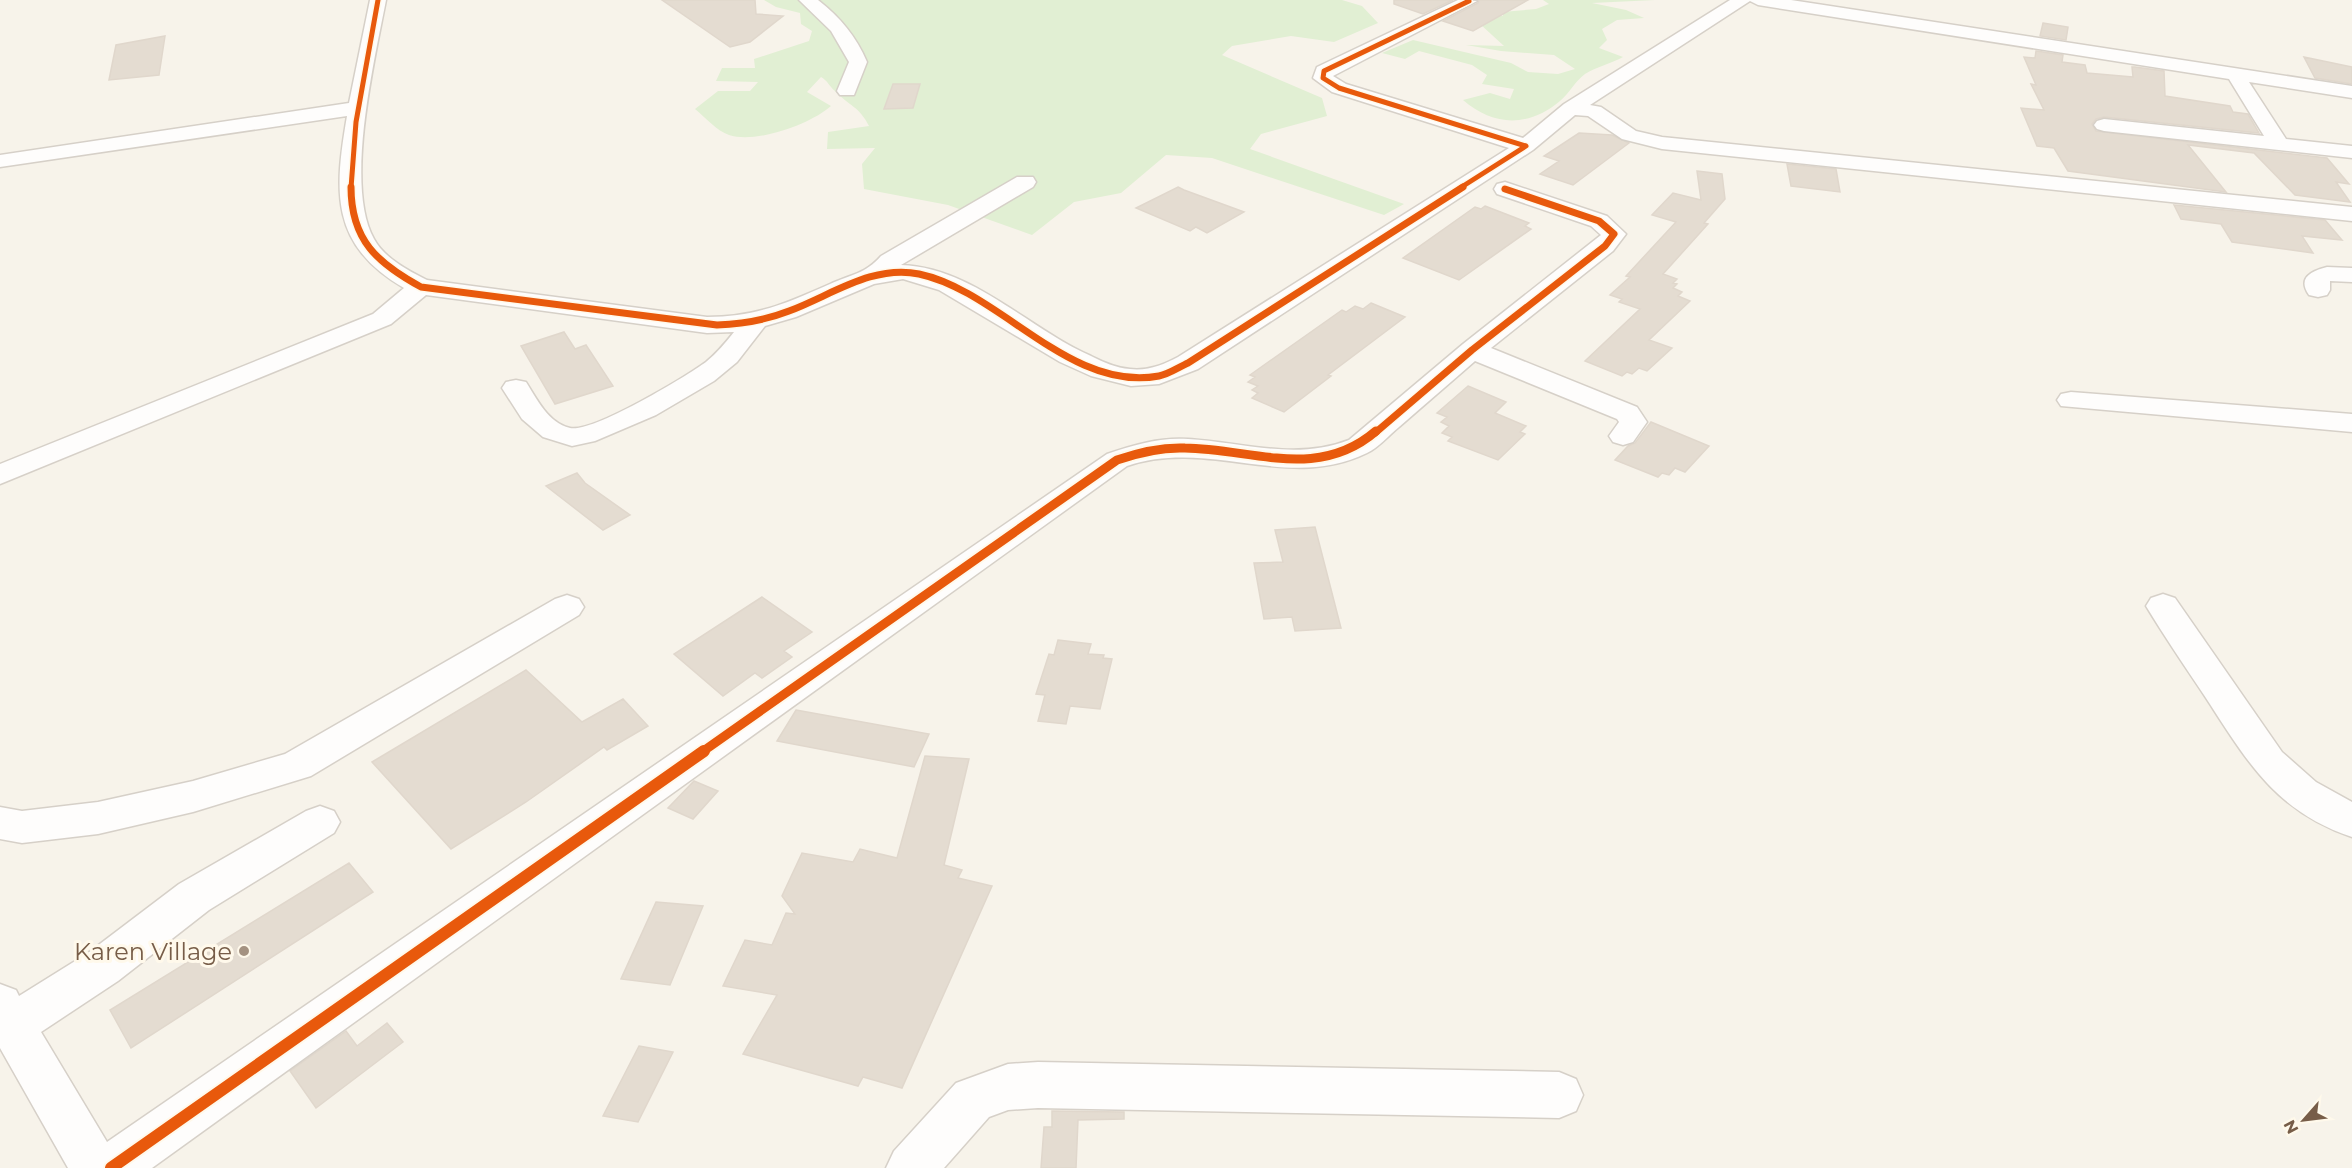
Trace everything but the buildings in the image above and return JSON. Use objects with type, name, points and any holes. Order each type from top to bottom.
[{"type":"street","points":[[378,0],[357,108],[352,183],[360,237],[377,258],[396,273],[421,287],[707,324],[737,325],[787,312],[846,286],[875,277],[901,272],[920,274],[974,299],[1080,362],[1133,378],[1158,376],[1188,363],[1526,146],[1571,108],[1742,0]]},
{"type":"street","points":[[807,0],[829,17],[848,38],[858,62],[847,92]]},
{"type":"street","points":[[1758,0],[2352,92]]},
{"type":"street","points":[[1469,1],[1324,71],[1323,78],[1339,88],[1526,146]]},
{"type":"street","points":[[2238,79],[2279,144]]},
{"type":"street","points":[[0,161],[357,108]]},
{"type":"street","points":[[1571,108],[1594,111],[1629,135],[1662,142],[2352,214]]},
{"type":"street","points":[[2104,125],[2352,152]]},
{"type":"street","points":[[875,277],[890,261],[1024,182]]},
{"type":"street","points":[[111,1168],[1118,460],[1139,452],[1164,448],[1311,460],[1341,456],[1359,446],[1472,350],[1605,246],[1614,234],[1599,221],[1505,189]]},
{"type":"street","points":[[2318,290],[2317,278],[2327,274],[2352,275]]},
{"type":"street","points":[[0,475],[275,360],[382,319],[421,287]]},
{"type":"street","points":[[516,388],[530,414],[558,434],[585,436],[620,422],[714,369],[733,352],[755,322]]},
{"type":"street","points":[[1472,350],[1627,413],[1633,422],[1623,436]]},
{"type":"street","points":[[2071,400],[2352,423]]},
{"type":"street","points":[[2163,606],[2269,763],[2302,793],[2352,821]]},
{"type":"street","points":[[0,823],[10,828],[48,825],[159,805],[252,781],[298,765],[567,608]]},
{"type":"street","points":[[95,1168],[6,1015],[103,968],[194,897],[320,822]]},
{"type":"street","points":[[911,1168],[973,1099],[1008,1087],[1038,1085],[1559,1095]]},
{"type":"green space","points":[[764,0],[1342,0],[1362,6],[1378,23],[1334,42],[1291,36],[1232,46],[1222,55],[1322,98],[1327,116],[1261,134],[1250,149],[1404,204],[1384,215],[1212,158],[1166,155],[1121,193],[1074,202],[1032,235],[948,205],[864,189],[862,164],[875,148],[827,149],[828,132],[869,126],[858,110],[821,77],[807,92],[831,106],[797,125],[768,135],[740,137],[729,135],[695,109],[718,91],[750,91],[758,82],[716,81],[722,68],[755,68],[754,59],[809,41],[812,31],[801,24],[800,13],[776,7]]},
{"type":"green space","points":[[1543,0],[1655,0],[1592,3],[1626,10],[1644,18],[1617,20],[1602,29],[1607,40],[1599,48],[1623,57],[1585,74],[1560,101],[1548,110],[1523,119],[1498,119],[1474,109],[1463,100],[1490,93],[1510,99],[1514,89],[1482,84],[1487,75],[1472,65],[1419,51],[1405,59],[1382,53],[1413,40],[1511,63],[1528,72],[1558,74],[1575,69],[1554,55],[1501,51],[1466,45],[1504,46],[1468,13],[1503,16],[1502,12],[1536,9],[1549,4]]},
{"type":"cycle path","points":[[378,0],[361,86],[352,158],[351,191],[354,218],[362,239],[374,254],[396,272],[421,287],[717,325],[747,322],[777,315],[869,277],[886,273],[920,274],[947,284],[977,300],[1070,357],[1101,371],[1131,378],[1159,376],[1188,363],[1526,146],[1339,88],[1323,78],[1324,71],[1469,1]]},
{"type":"cycle path","points":[[111,1168],[1117,460],[1162,448],[1211,450],[1288,459],[1313,459],[1337,455],[1359,446],[1472,350],[1605,246],[1614,234],[1599,221],[1505,189]]},
{"type":"place","name":"Karen Village","points":[[244,951]]}]
